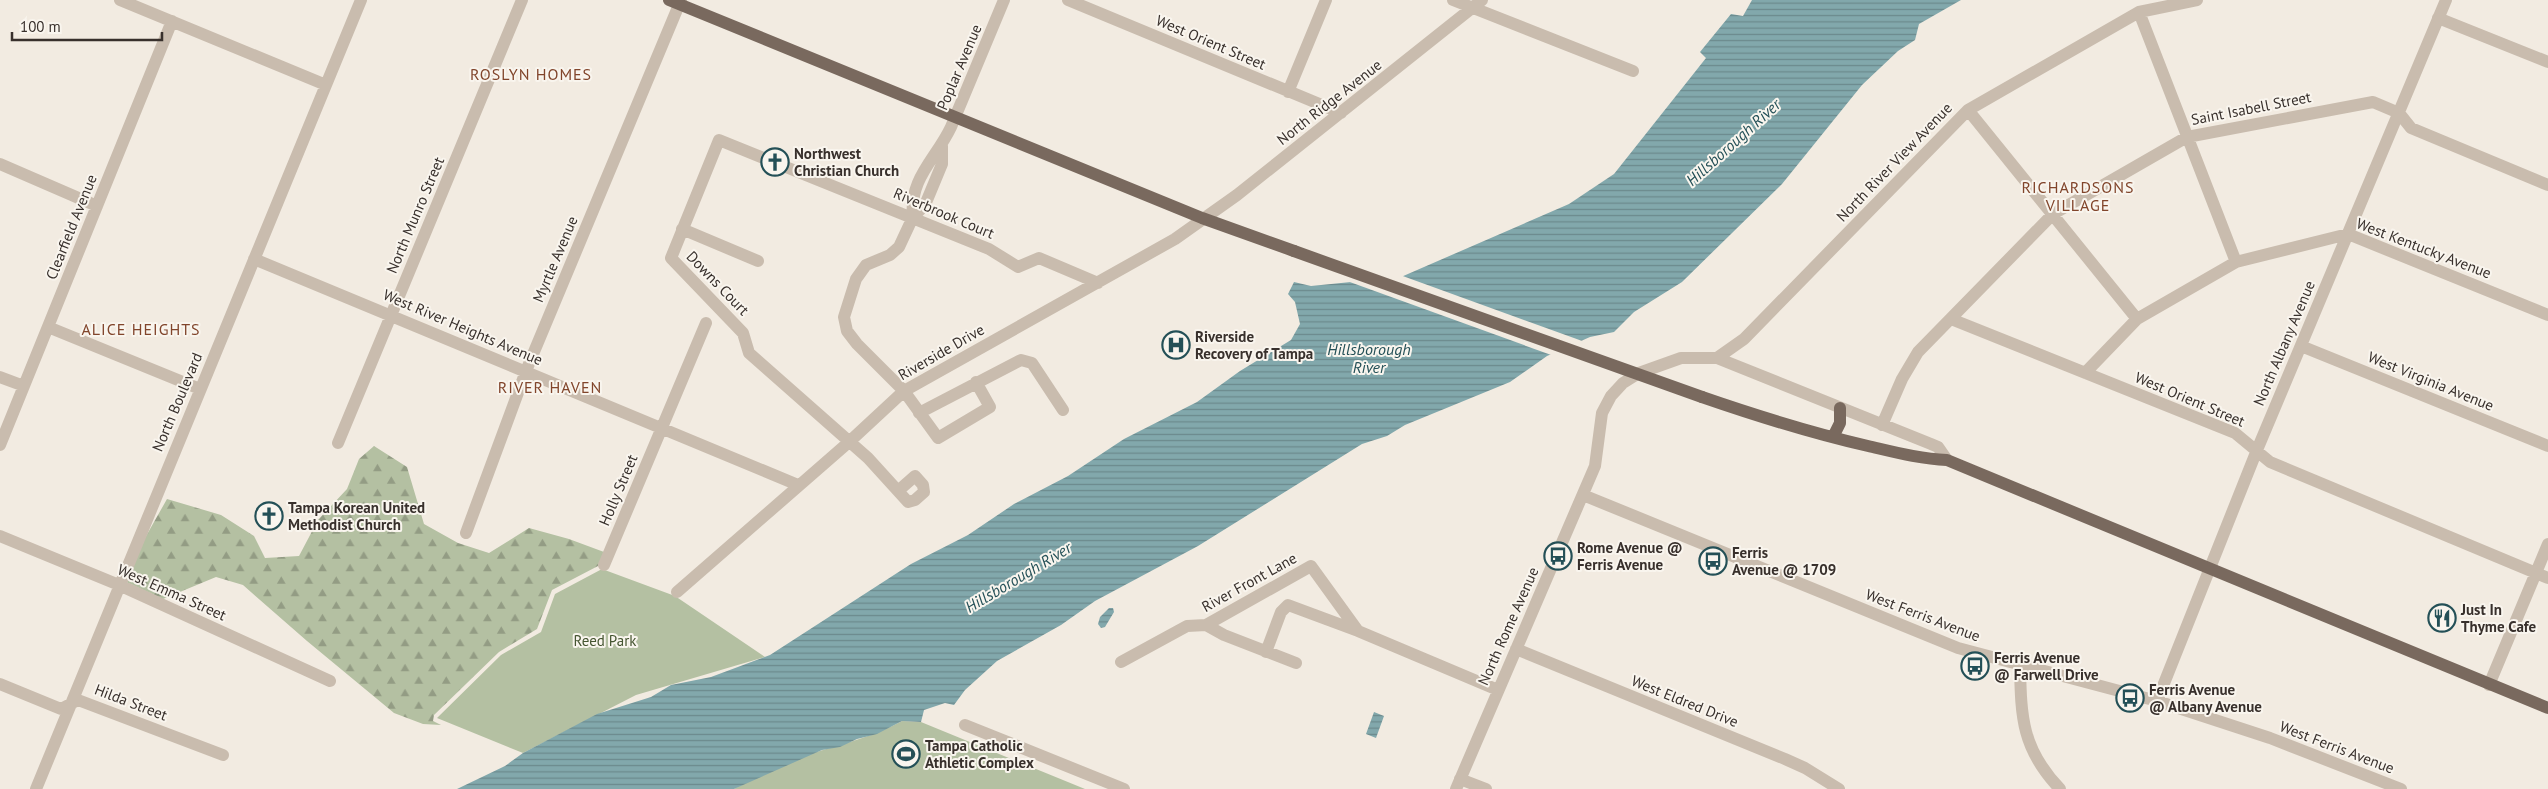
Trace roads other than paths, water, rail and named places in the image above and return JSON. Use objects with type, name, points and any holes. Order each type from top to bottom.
[{"type":"main road","points":[[677,1],[1202,218],[1770,421],[1928,459],[1947,460],[2208,570],[2548,708]]},
{"type":"main road","points":[[1832,437],[1840,423],[1840,408]]},
{"type":"street","points":[[120,0],[326,84]]},
{"type":"street","name":"North Boulevard","points":[[36,789],[361,0]]},
{"type":"street","name":"North Munro Street","points":[[338,443],[522,0]]},
{"type":"street","name":"Poplar Avenue","points":[[976,382],[990,407],[938,438],[904,391],[847,331],[844,317],[856,279],[866,265],[890,255],[899,247],[912,217],[925,205],[942,164],[942,146],[956,117],[1004,0]]},
{"type":"street","name":"West Orient Street","points":[[1068,0],[1341,113]]},
{"type":"street","points":[[1288,92],[1326,0]]},
{"type":"street","points":[[1453,0],[1477,4],[1633,71]]},
{"type":"street","name":"North River View Avenue","points":[[1717,358],[1744,339],[1968,110],[2139,12],[2197,0]]},
{"type":"street","name":"North Albany Avenue","points":[[2157,701],[2257,450],[2446,0]]},
{"type":"street","name":"Myrtle Avenue","points":[[466,534],[526,371],[677,1]]},
{"type":"street","name":"North Ridge Avenue","points":[[1202,218],[1237,195],[1477,4]]},
{"type":"street","points":[[2139,12],[2236,262]]},
{"type":"street","points":[[2438,18],[2548,62]]},
{"type":"street","name":"Clearfield Avenue","points":[[0,445],[172,22]]},
{"type":"street","name":"Saint Isabell Street","points":[[1882,425],[1902,379],[1918,352],[2053,214],[2187,137],[2373,102],[2399,113],[2411,128],[2548,185]]},
{"type":"street","points":[[1968,110],[2137,319]]},
{"type":"street","name":"Riverbrook Court","points":[[719,140],[989,249],[1018,267],[1039,258],[1098,283]]},
{"type":"street","name":"Downs Court","points":[[719,140],[671,258],[744,334],[749,353],[849,442]]},
{"type":"street","points":[[0,164],[98,206]]},
{"type":"street","name":"Riverside Drive","points":[[677,592],[849,442],[904,391],[1175,239],[1202,218]]},
{"type":"street","points":[[682,230],[758,261]]},
{"type":"street","name":"West Kentucky Avenue","points":[[2085,374],[2137,319],[2236,262],[2348,234],[2548,315]]},
{"type":"street","name":"West River Heights Avenue","points":[[254,259],[391,314],[798,485]]},
{"type":"street","name":"West Orient Street","points":[[1951,319],[2236,433],[2270,462],[2542,575]]},
{"type":"street","name":"Holly Street","points":[[604,565],[706,323]]},
{"type":"street","points":[[48,327],[200,389]]},
{"type":"street","name":"West Virginia Avenue","points":[[2301,346],[2548,446]]},
{"type":"street","name":"North Rome Avenue","points":[[1458,784],[1583,495],[1597,458],[1602,413],[1612,396],[1624,383],[1639,373],[1681,358],[1717,358]]},
{"type":"street","points":[[1717,358],[1938,447],[1947,460]]},
{"type":"street","points":[[919,413],[1022,360],[1032,363],[1063,410]]},
{"type":"street","points":[[0,376],[24,386]]},
{"type":"street","points":[[849,442],[868,458],[898,490]]},
{"type":"street","name":"West Ferris Avenue","points":[[1583,495],[1958,648],[2157,701],[2270,738],[2401,789]]},
{"type":"street","name":"West Emma Street","points":[[0,536],[119,585],[330,681]]},
{"type":"street","points":[[2489,685],[2542,575],[2548,544]]},
{"type":"street","name":"River Front Lane","points":[[1121,662],[1187,626],[1206,625],[1311,566],[1358,631]]},
{"type":"street","points":[[1266,652],[1281,612],[1288,605],[1358,631],[1498,690]]},
{"type":"street","points":[[1206,625],[1224,636],[1296,663]]},
{"type":"street","name":"West Eldred Drive","points":[[1516,649],[1785,759],[1805,768],[1839,789]]},
{"type":"street","points":[[2020,666],[2021,710],[2030,747],[2045,773],[2060,789]]},
{"type":"street","name":"Hilda Street","points":[[0,684],[61,709],[78,700],[223,755]]},
{"type":"street","points":[[965,725],[1124,789]]},
{"type":"street","points":[[1458,784],[1486,789]]},
{"type":"water","name":"Hillsborough River","points":[[1752,0],[1961,0],[1919,24],[1915,40],[1898,51],[1862,85],[1782,184],[1682,282],[1634,312],[1614,332],[1590,337],[1547,356],[1510,382],[1405,425],[1387,436],[1362,444],[1198,546],[1095,601],[1061,625],[997,661],[965,690],[954,705],[945,703],[924,710],[921,722],[902,721],[877,734],[857,739],[840,747],[822,750],[734,789],[457,789],[505,766],[523,753],[597,714],[651,697],[671,685],[711,677],[770,655],[911,564],[968,535],[1014,504],[1068,476],[1124,439],[1197,402],[1240,371],[1291,340],[1300,324],[1295,302],[1288,294],[1294,282],[1311,286],[1401,277],[1569,204],[1614,174],[1706,58],[1700,52],[1731,14],[1743,16]]},
{"type":"water","points":[[1109,608],[1113,608],[1114,612],[1105,627],[1101,628],[1098,624],[1100,617]]},
{"type":"water","points":[[1374,712],[1384,716],[1376,738],[1366,734]]},
{"type":"place","name":"Northwest Christian Church","points":[[775,162]]},
{"type":"place","name":"Riverside Recovery of Tampa","points":[[1176,345]]},
{"type":"place","name":"Tampa Korean United Methodist Church","points":[[269,516]]},
{"type":"place","name":"Rome Avenue @ Ferris Avenue","points":[[1558,556]]},
{"type":"place","name":"Ferris Avenue @ 1709","points":[[1713,561]]},
{"type":"place","name":"Just In Thyme Cafe","points":[[2442,618]]},
{"type":"place","name":"Ferris Avenue @ Farwell Drive","points":[[1975,666]]},
{"type":"place","name":"Ferris Avenue @ Albany Avenue","points":[[2130,698]]},
{"type":"place","name":"Tampa Catholic Athletic Complex","points":[[906,754]]},
{"type":"district","name":"ROSLYN HOMES","points":[[531,74]]},
{"type":"district","name":"RICHARDSONS VILLAGE","points":[[2078,196]]},
{"type":"district","name":"ALICE HEIGHTS","points":[[141,329]]},
{"type":"district","name":"RIVER HAVEN","points":[[550,387]]},
{"type":"park label","name":"Reed Park","points":[[605,640]]}]
